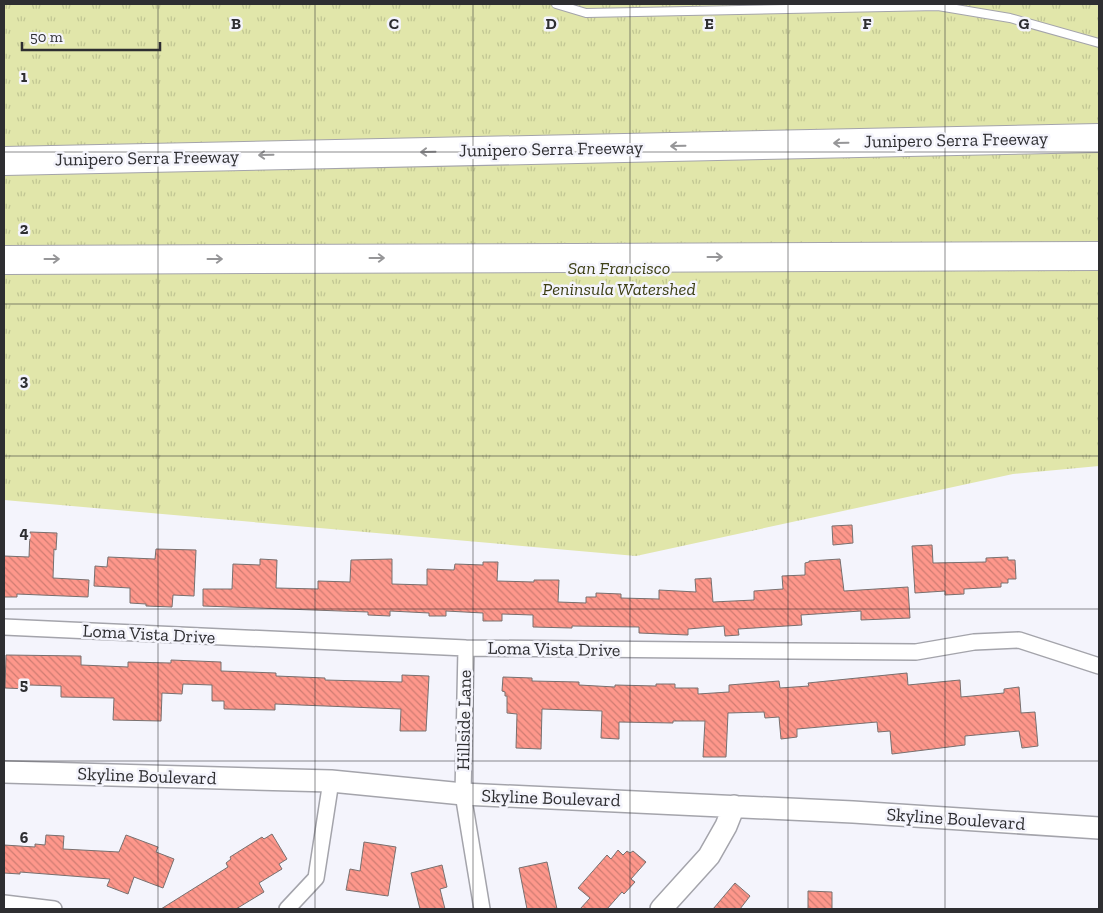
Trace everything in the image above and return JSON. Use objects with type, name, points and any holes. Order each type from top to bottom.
[{"type":"highway","name":"Junipero Serra Freeway","points":[[4,161],[1099,138]]},
{"type":"highway","points":[[4,260],[1099,256]]},
{"type":"main road","name":"Skyline Boulevard","points":[[4,772],[331,781],[462,794],[853,812],[1099,828]]},
{"type":"main road","points":[[661,909],[709,856],[726,826],[734,806]]},
{"type":"street","name":"Loma Vista Drive","points":[[4,627],[466,648],[916,652],[974,642],[1019,640],[1099,666]]},
{"type":"street","name":"Hillside Lane","points":[[466,648],[462,794],[482,909]]},
{"type":"street","points":[[287,909],[316,878],[331,781]]},
{"type":"street","points":[[4,903],[54,909]]},
{"type":"lane","points":[[556,4],[586,13],[938,6],[1010,18],[1099,43]]},
{"type":"green space","name":"San Francisco Peninsula Watershed","points":[[4,4],[1099,4],[1099,466],[1013,474],[636,556],[4,500]]},
{"type":"building","points":[[852,525],[853,543],[833,545],[832,526]]},
{"type":"building","points":[[30,532],[57,533],[56,550],[54,549],[53,578],[89,580],[88,597],[17,594],[17,597],[4,597],[4,556],[29,557]]},
{"type":"building","points":[[932,545],[933,563],[986,562],[986,558],[1008,557],[1008,560],[1015,560],[1016,579],[1008,579],[1008,583],[1001,583],[1001,587],[964,589],[964,594],[945,595],[945,591],[915,593],[912,546]]},
{"type":"building","points":[[156,549],[196,550],[194,596],[173,595],[172,607],[146,606],[146,604],[130,603],[130,588],[94,586],[95,566],[107,567],[108,557],[155,559]]},
{"type":"building","points":[[260,559],[277,560],[276,588],[318,589],[318,581],[350,582],[351,560],[392,559],[392,584],[427,585],[427,569],[454,570],[455,564],[483,565],[483,562],[498,562],[497,581],[534,582],[534,580],[559,580],[558,602],[586,603],[586,597],[596,597],[596,593],[621,594],[621,598],[659,599],[659,590],[696,592],[695,579],[711,578],[713,602],[754,600],[754,591],[783,589],[782,576],[805,575],[805,563],[809,561],[840,559],[844,591],[908,587],[910,618],[861,620],[861,611],[801,615],[802,625],[738,629],[739,635],[725,636],[724,626],[688,629],[688,635],[639,633],[639,627],[533,627],[533,615],[502,614],[502,621],[483,621],[483,613],[446,611],[446,616],[429,616],[429,613],[390,611],[390,616],[368,615],[368,612],[203,606],[203,589],[232,589],[233,564],[260,565]]},
{"type":"building","points":[[6,655],[81,656],[81,665],[128,667],[128,662],[171,663],[171,660],[221,662],[221,671],[276,673],[276,676],[325,678],[325,680],[402,682],[402,675],[429,676],[426,731],[400,731],[401,709],[275,704],[275,710],[224,709],[224,701],[212,701],[212,685],[183,684],[182,694],[162,693],[161,721],[113,720],[114,698],[61,697],[61,686],[29,685],[29,689],[5,688]]},
{"type":"building","points":[[907,673],[908,685],[960,680],[961,697],[1004,693],[1004,689],[1019,687],[1021,713],[1035,712],[1038,746],[1022,748],[1019,731],[965,736],[965,745],[892,754],[890,731],[878,732],[877,722],[797,729],[797,737],[781,739],[779,717],[765,718],[764,712],[728,713],[726,757],[703,757],[705,721],[673,721],[673,723],[619,722],[619,739],[601,738],[602,711],[542,709],[541,749],[516,748],[517,714],[507,713],[507,696],[502,691],[503,677],[532,678],[532,681],[579,682],[579,685],[615,687],[615,685],[656,686],[656,684],[675,684],[675,688],[698,688],[698,694],[729,692],[729,685],[779,681],[780,688],[809,686],[808,683]]},
{"type":"building","points":[[272,834],[287,859],[279,864],[282,869],[259,883],[264,892],[236,909],[161,909],[228,867],[226,863],[231,859],[230,857],[262,837],[264,839]]},
{"type":"building","points":[[46,835],[64,836],[63,849],[119,852],[126,835],[158,847],[156,852],[174,859],[163,888],[134,877],[128,894],[107,886],[110,879],[20,872],[20,874],[4,873],[4,845],[35,847],[35,844],[45,845]]},
{"type":"building","points":[[364,842],[396,847],[388,896],[346,890],[350,869],[360,871]]},
{"type":"building","points":[[618,850],[623,855],[627,851],[630,853],[633,851],[646,862],[631,879],[635,882],[624,894],[622,892],[607,909],[580,909],[590,898],[578,888],[607,855],[611,859]]},
{"type":"building","points":[[547,862],[557,909],[527,909],[519,868]]},
{"type":"building","points":[[442,865],[447,887],[440,889],[445,909],[420,909],[411,873]]},
{"type":"building","points":[[735,883],[750,896],[740,909],[713,909]]},
{"type":"building","points":[[808,891],[832,892],[832,909],[808,909]]}]
